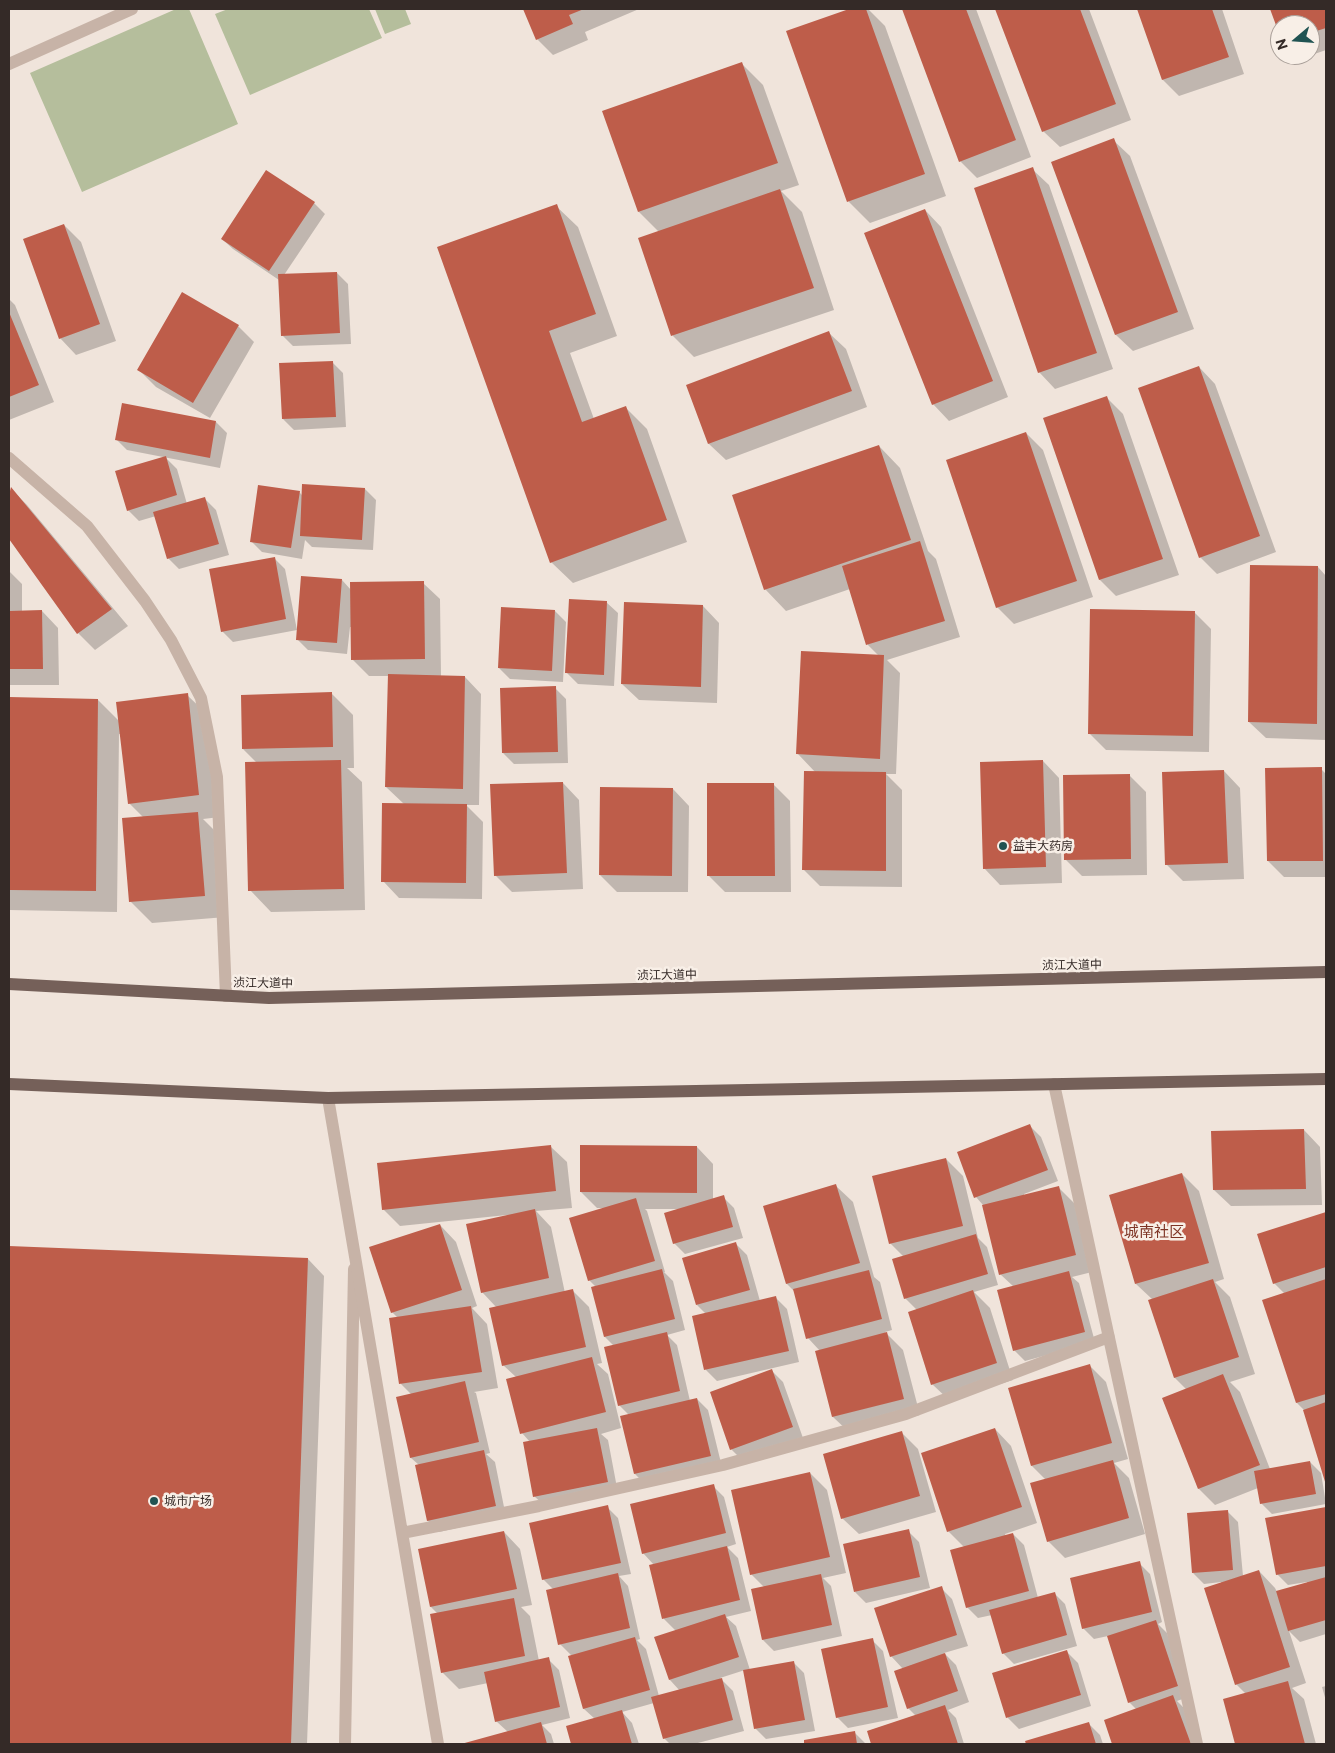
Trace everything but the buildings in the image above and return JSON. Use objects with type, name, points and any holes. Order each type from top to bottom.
[{"type":"main road","name":"浈江大道中","points":[[9,984],[269,998],[1326,972]]},
{"type":"main road","points":[[9,1084],[328,1098],[1326,1079]]},
{"type":"street","points":[[9,64],[132,9]]},
{"type":"street","points":[[9,458],[87,526],[145,601],[171,640],[201,698],[217,778],[226,996]]},
{"type":"street","points":[[1054,1084],[1198,1744]]},
{"type":"street","points":[[328,1098],[438,1744]]},
{"type":"street","points":[[345,1744],[354,1257]]},
{"type":"street","points":[[402,1534],[539,1506],[733,1462],[906,1414],[1109,1337]]},
{"type":"green space","points":[[176,9],[189,9],[238,124],[82,192],[30,73]]},
{"type":"green space","points":[[228,9],[369,9],[382,38],[250,95],[215,14]]},
{"type":"green space","points":[[375,9],[405,9],[411,24],[385,34]]},
{"type":"place","name":"益丰大药房","points":[[1003,846]]},
{"type":"place","name":"城市广场","points":[[154,1501]]},
{"type":"district","name":"城南社区","points":[[1154,1232]]}]
